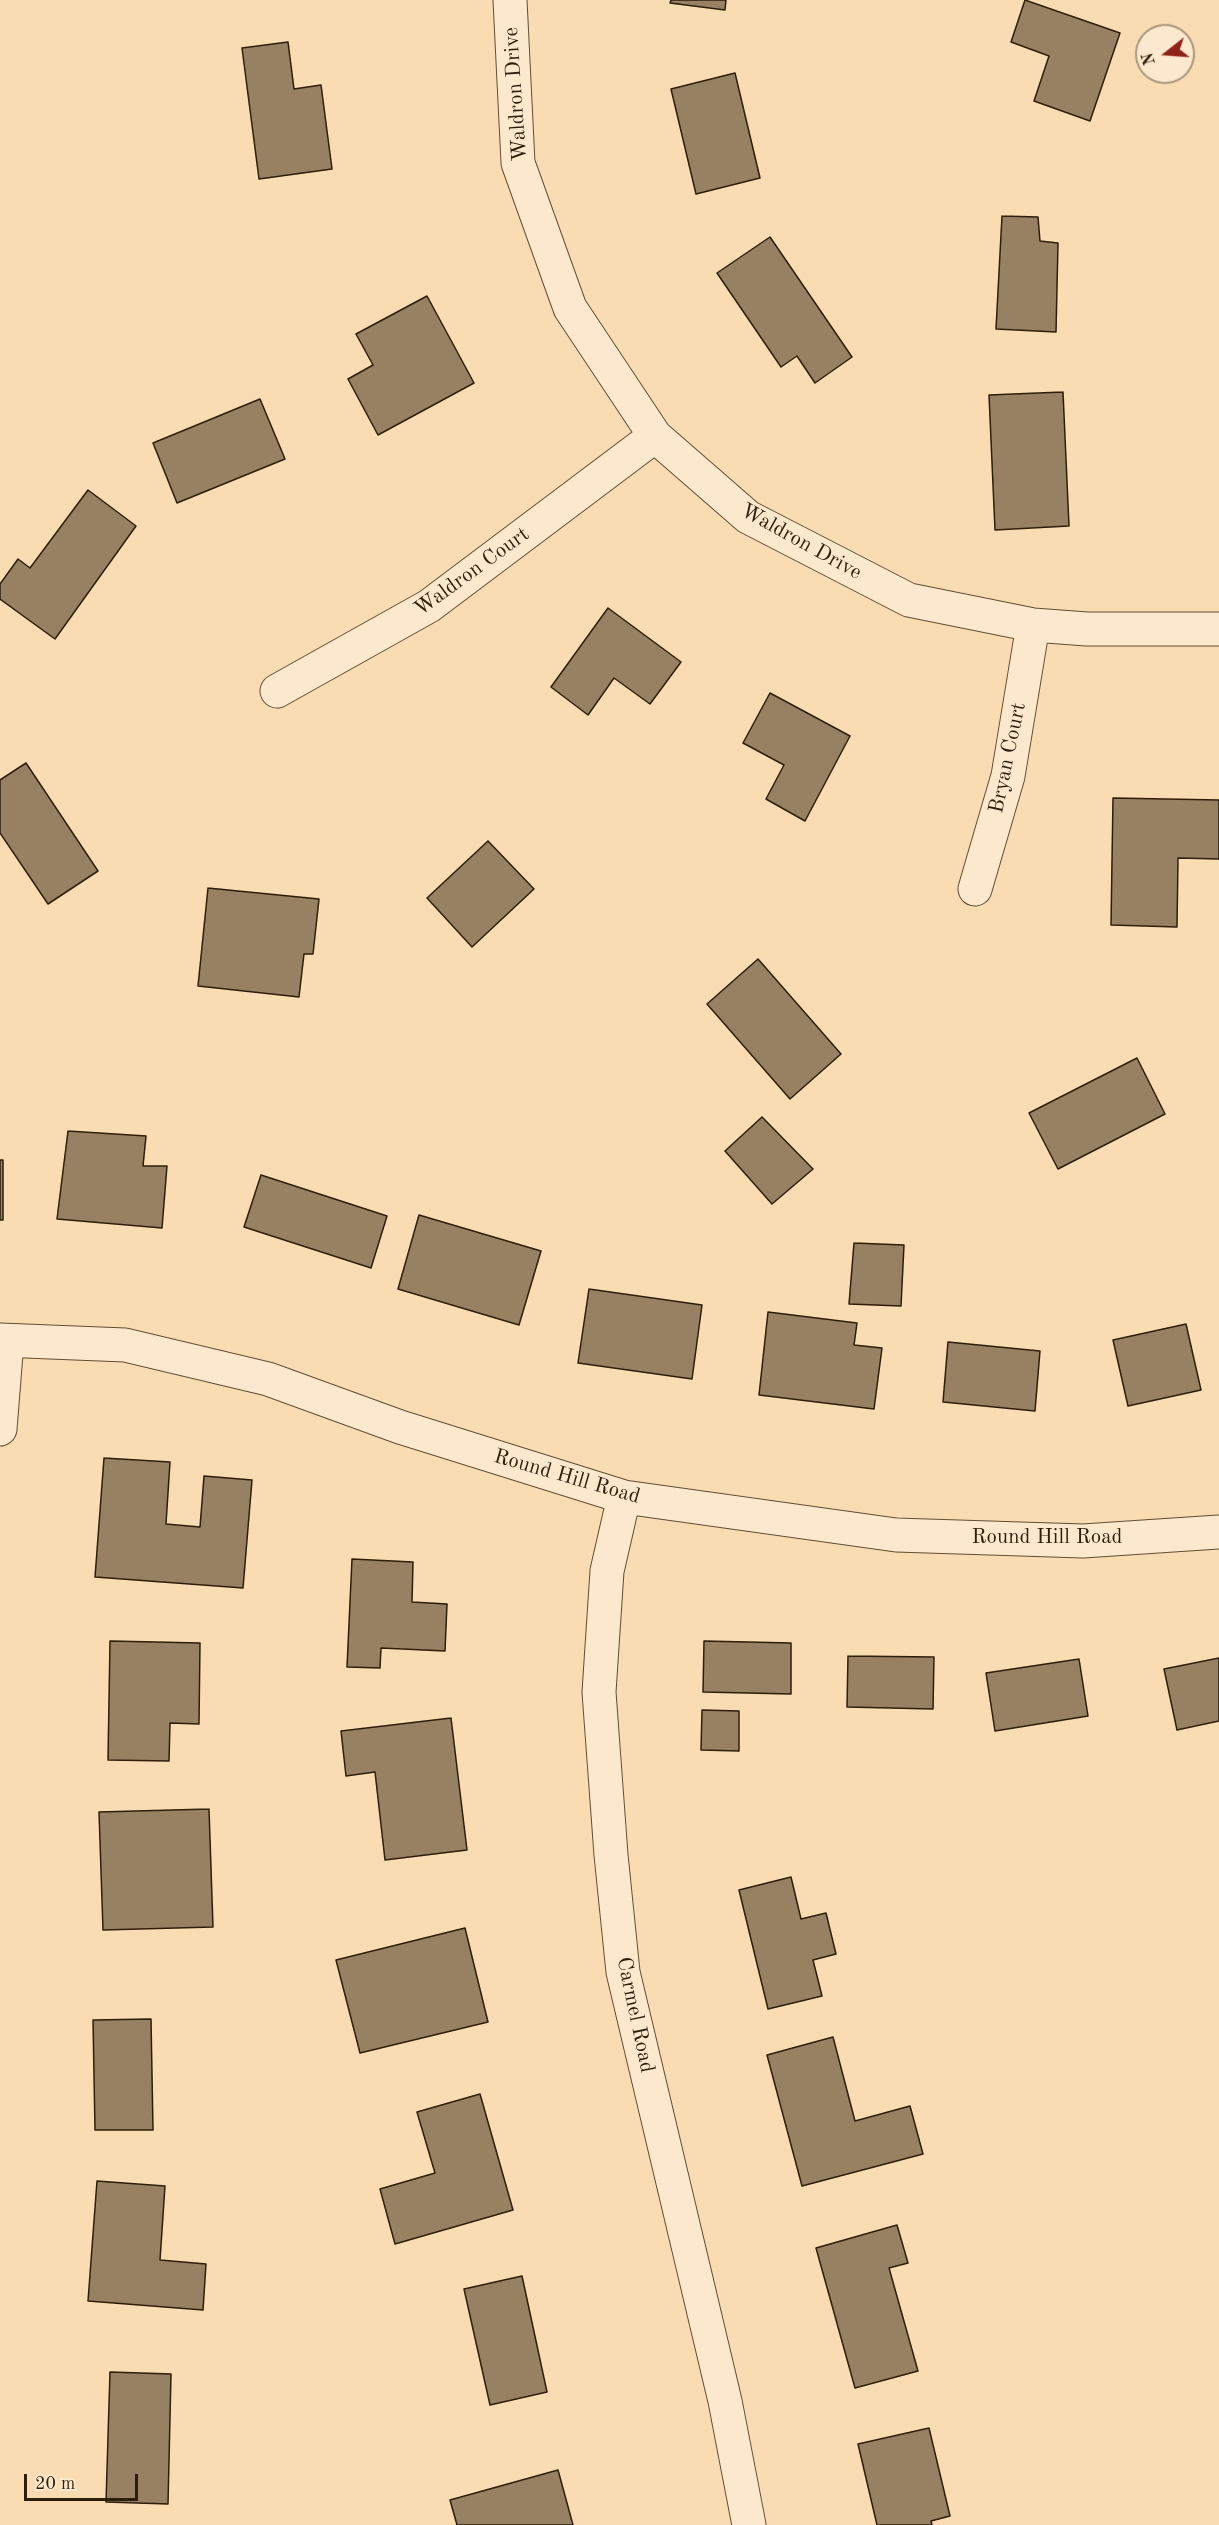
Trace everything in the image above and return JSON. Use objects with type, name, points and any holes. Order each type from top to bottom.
[{"type":"street","name":"Waldron Drive","points":[[510,0],[518,163],[570,308],[655,436],[748,517],[909,600],[1033,626],[1087,629],[1219,629]]},
{"type":"street","name":"Waldron Court","points":[[277,691],[429,606],[655,436]]},
{"type":"street","name":"Bryan Court","points":[[975,890],[1008,776],[1033,626]]},
{"type":"street","points":[[0,1429],[4,1341]]},
{"type":"street","name":"Round Hill Road","points":[[4,1341],[124,1345],[268,1379],[400,1427],[624,1497],[896,1535],[1083,1541],[1219,1532]]},
{"type":"street","name":"Carmel Road","points":[[624,1497],[607,1571],[599,1692],[610,1855],[623,1972],[725,2401],[749,2525]]},
{"type":"building","points":[[671,0],[726,0],[725,10],[670,3]]},
{"type":"building","points":[[1025,0],[1120,33],[1090,121],[1034,101],[1049,56],[1011,42]]},
{"type":"building","points":[[288,42],[294,89],[321,85],[332,169],[259,179],[242,48]]},
{"type":"building","points":[[735,73],[760,178],[696,194],[671,89]]},
{"type":"building","points":[[1002,216],[1038,217],[1040,241],[1058,243],[1056,332],[996,329]]},
{"type":"building","points":[[770,237],[852,357],[815,383],[797,356],[781,367],[717,273]]},
{"type":"building","points":[[427,296],[474,383],[378,435],[348,379],[373,365],[356,334]]},
{"type":"building","points":[[1063,392],[1069,526],[995,530],[989,395]]},
{"type":"building","points":[[260,399],[285,459],[177,503],[153,443]]},
{"type":"building","points":[[88,490],[136,526],[55,639],[0,599],[0,584],[18,559],[30,568]]},
{"type":"building","points":[[608,608],[681,662],[650,704],[614,678],[588,715],[551,687]]},
{"type":"building","points":[[770,693],[850,736],[805,821],[766,799],[784,765],[743,743]]},
{"type":"building","points":[[26,763],[98,871],[48,904],[0,833],[0,780]]},
{"type":"building","points":[[1113,798],[1219,800],[1219,859],[1178,858],[1177,927],[1111,925]]},
{"type":"building","points":[[488,841],[534,889],[472,947],[427,898]]},
{"type":"building","points":[[208,888],[319,899],[313,954],[304,954],[299,997],[198,986]]},
{"type":"building","points":[[758,959],[841,1054],[790,1099],[707,1004]]},
{"type":"building","points":[[1137,1058],[1165,1114],[1058,1169],[1029,1113]]},
{"type":"building","points":[[762,1117],[813,1169],[772,1204],[725,1151]]},
{"type":"building","points":[[68,1131],[146,1136],[143,1166],[167,1166],[162,1228],[57,1219]]},
{"type":"building","points":[[0,1160],[3,1160],[3,1220],[0,1220]]},
{"type":"building","points":[[261,1175],[387,1216],[371,1268],[244,1227]]},
{"type":"building","points":[[419,1215],[541,1251],[519,1325],[398,1289]]},
{"type":"building","points":[[854,1243],[904,1245],[901,1306],[849,1304]]},
{"type":"building","points":[[589,1289],[702,1305],[692,1379],[578,1363]]},
{"type":"building","points":[[768,1312],[857,1323],[854,1345],[882,1348],[874,1409],[759,1395]]},
{"type":"building","points":[[1186,1324],[1201,1390],[1128,1406],[1113,1340]]},
{"type":"building","points":[[948,1342],[1040,1351],[1035,1411],[943,1402]]},
{"type":"building","points":[[104,1458],[170,1462],[166,1524],[200,1527],[204,1476],[252,1480],[243,1588],[95,1577]]},
{"type":"building","points":[[352,1559],[413,1562],[412,1602],[447,1604],[445,1651],[381,1648],[380,1668],[347,1667]]},
{"type":"building","points":[[110,1641],[200,1643],[199,1724],[170,1723],[169,1761],[108,1760]]},
{"type":"building","points":[[704,1641],[791,1643],[791,1694],[703,1692]]},
{"type":"building","points":[[848,1656],[934,1657],[933,1709],[847,1707]]},
{"type":"building","points":[[1219,1658],[1219,1721],[1177,1730],[1164,1669]]},
{"type":"building","points":[[1079,1659],[1088,1716],[995,1731],[986,1673]]},
{"type":"building","points":[[702,1710],[739,1711],[739,1751],[701,1750]]},
{"type":"building","points":[[451,1718],[467,1850],[385,1860],[375,1772],[346,1776],[341,1731]]},
{"type":"building","points":[[209,1809],[213,1927],[103,1930],[99,1812]]},
{"type":"building","points":[[791,1877],[801,1919],[826,1913],[836,1954],[813,1960],[822,1996],[768,2009],[739,1890]]},
{"type":"building","points":[[465,1928],[488,2022],[360,2053],[336,1960]]},
{"type":"building","points":[[151,2019],[153,2130],[95,2130],[93,2020]]},
{"type":"building","points":[[833,2037],[855,2121],[910,2106],[923,2154],[802,2186],[767,2055]]},
{"type":"building","points":[[480,2094],[513,2210],[395,2244],[380,2189],[435,2173],[417,2112]]},
{"type":"building","points":[[97,2181],[165,2186],[160,2260],[206,2264],[203,2310],[88,2301]]},
{"type":"building","points":[[897,2225],[908,2263],[889,2268],[918,2371],[855,2388],[816,2248]]},
{"type":"building","points":[[522,2276],[547,2392],[490,2405],[464,2289]]},
{"type":"building","points":[[110,2372],[171,2374],[168,2504],[106,2502]]},
{"type":"building","points":[[929,2428],[950,2516],[931,2521],[932,2525],[877,2525],[858,2444]]},
{"type":"building","points":[[558,2470],[573,2525],[457,2525],[450,2500]]}]
